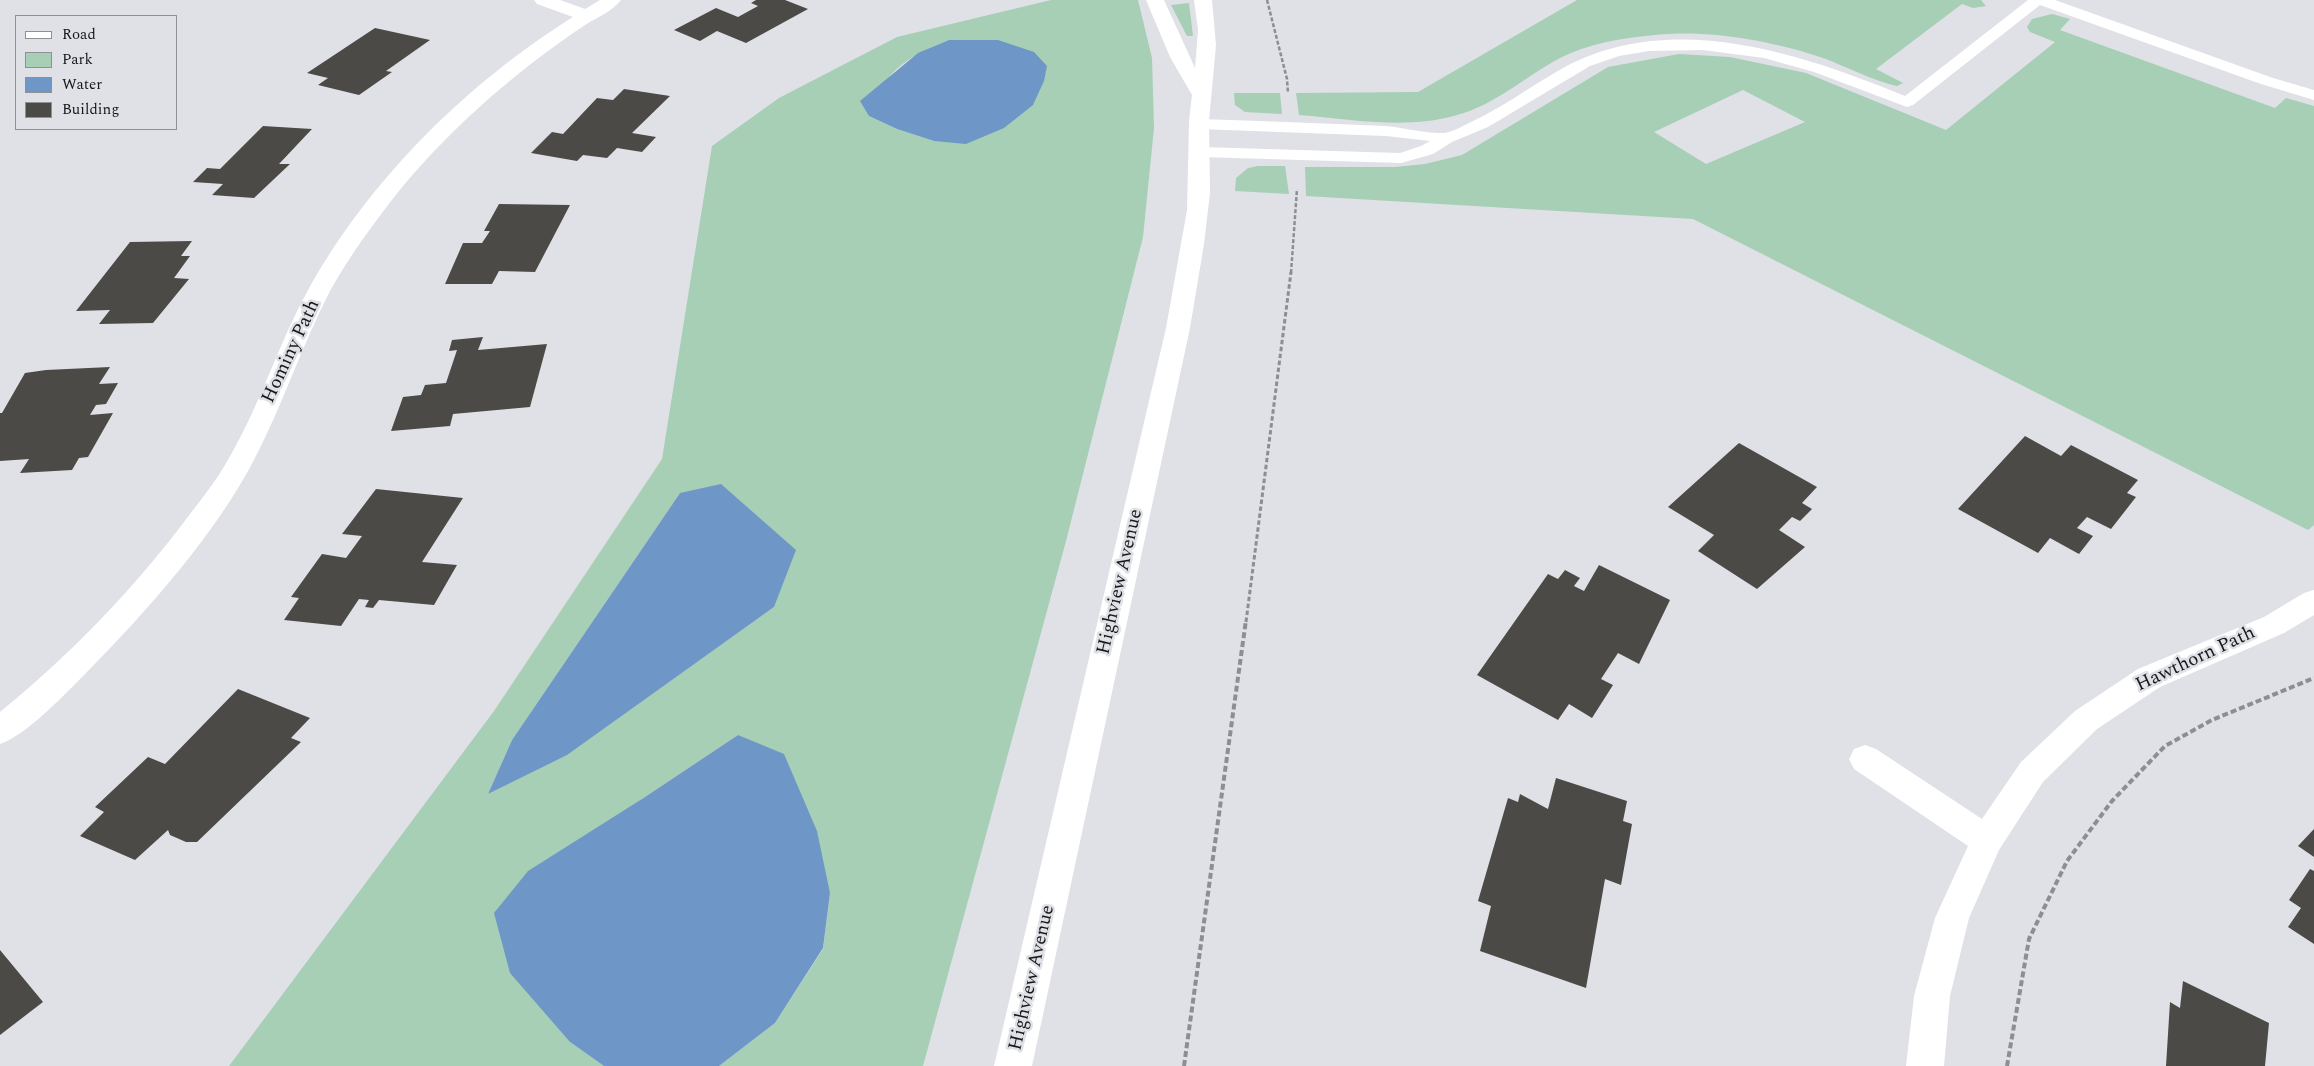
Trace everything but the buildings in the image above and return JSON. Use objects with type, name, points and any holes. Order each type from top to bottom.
[{"type":"street","points":[[544,0],[586,16]]},
{"type":"street","name":"Hominy Path","points":[[0,731],[20,715],[114,624],[186,540],[240,462],[296,338],[328,275],[359,228],[397,181],[438,135],[488,89],[537,50],[612,0]]},
{"type":"street","points":[[1155,0],[1179,57],[1202,95]]},
{"type":"street","name":"Highview Avenue","points":[[1013,1066],[1178,328],[1189,268],[1199,193],[1199,124],[1208,19],[1203,0]]},
{"type":"street","name":"Hawthorn Path","points":[[1925,1066],[1932,996],[1952,918],[1986,840],[2032,772],[2086,720],[2149,678],[2274,625],[2314,601]]},
{"type":"street","points":[[1865,759],[1986,840]]},
{"type":"lane","points":[[1200,152],[1401,158],[1427,150],[1446,138],[1482,124],[1586,62],[1631,48],[1656,46],[1708,45],[1772,54],[1809,64],[1907,102],[2039,0],[2267,81],[2314,95]]},
{"type":"lane","points":[[1199,124],[1386,131],[1446,138]]},
{"type":"path","points":[[1267,0],[1274,26]]},
{"type":"path","points":[[1184,1066],[1230,748],[1292,266],[1297,212],[1297,187]]},
{"type":"path","points":[[2007,1066],[2029,939],[2066,860],[2112,801],[2165,746],[2212,720],[2314,678]]},
{"type":"green space","points":[[1051,0],[1138,0],[1152,58],[1154,128],[1143,237],[1066,541],[923,1066],[719,1066],[775,1023],[823,949],[830,893],[738,735],[642,799],[570,1042],[604,1066],[229,1066],[494,711],[662,459],[712,146],[779,98],[897,37]],"holes":[[[949,40],[934,141],[897,129],[869,116],[883,86],[895,70],[917,55]],[[680,493],[774,607],[567,754],[488,794],[512,740]]]},
{"type":"green space","points":[[1577,0],[1981,0],[1986,6],[1973,8],[1962,4],[1876,69],[1903,83],[1897,86],[1823,58],[1783,46],[1718,35],[1675,34],[1643,36],[1583,48],[1547,65],[1484,104],[1457,115],[1418,122],[1398,123],[1299,115],[1296,93],[1418,92]]},
{"type":"green space","points":[[1189,3],[1193,36],[1187,36],[1171,5]]},
{"type":"green space","points":[[2052,14],[2070,19],[2060,30],[2275,108],[2286,98],[2314,106],[2314,525],[2308,530],[1693,219],[1306,196],[1305,167],[1395,167],[1425,164],[1462,155],[1608,67],[1679,54],[1730,57],[1806,73],[1946,130],[2055,42],[2030,32],[2027,27],[2032,19]],"holes":[[[1743,90],[1805,122],[1706,164],[1654,132]]]},
{"type":"green space","points":[[1234,93],[1280,93],[1282,114],[1245,112],[1235,105]]},
{"type":"green space","points":[[1285,166],[1289,194],[1235,191],[1236,178],[1248,168]]},
{"type":"water","points":[[949,40],[998,40],[1034,52],[1047,66],[1044,81],[1033,105],[1004,128],[966,144],[934,141],[897,129],[869,116],[860,101],[918,53]]},
{"type":"water","points":[[721,484],[796,550],[774,607],[567,755],[488,794],[512,740],[680,493]]},
{"type":"water","points":[[738,735],[784,754],[817,831],[830,893],[823,948],[775,1023],[719,1066],[604,1066],[570,1042],[510,973],[494,913],[528,871],[642,799]]}]
